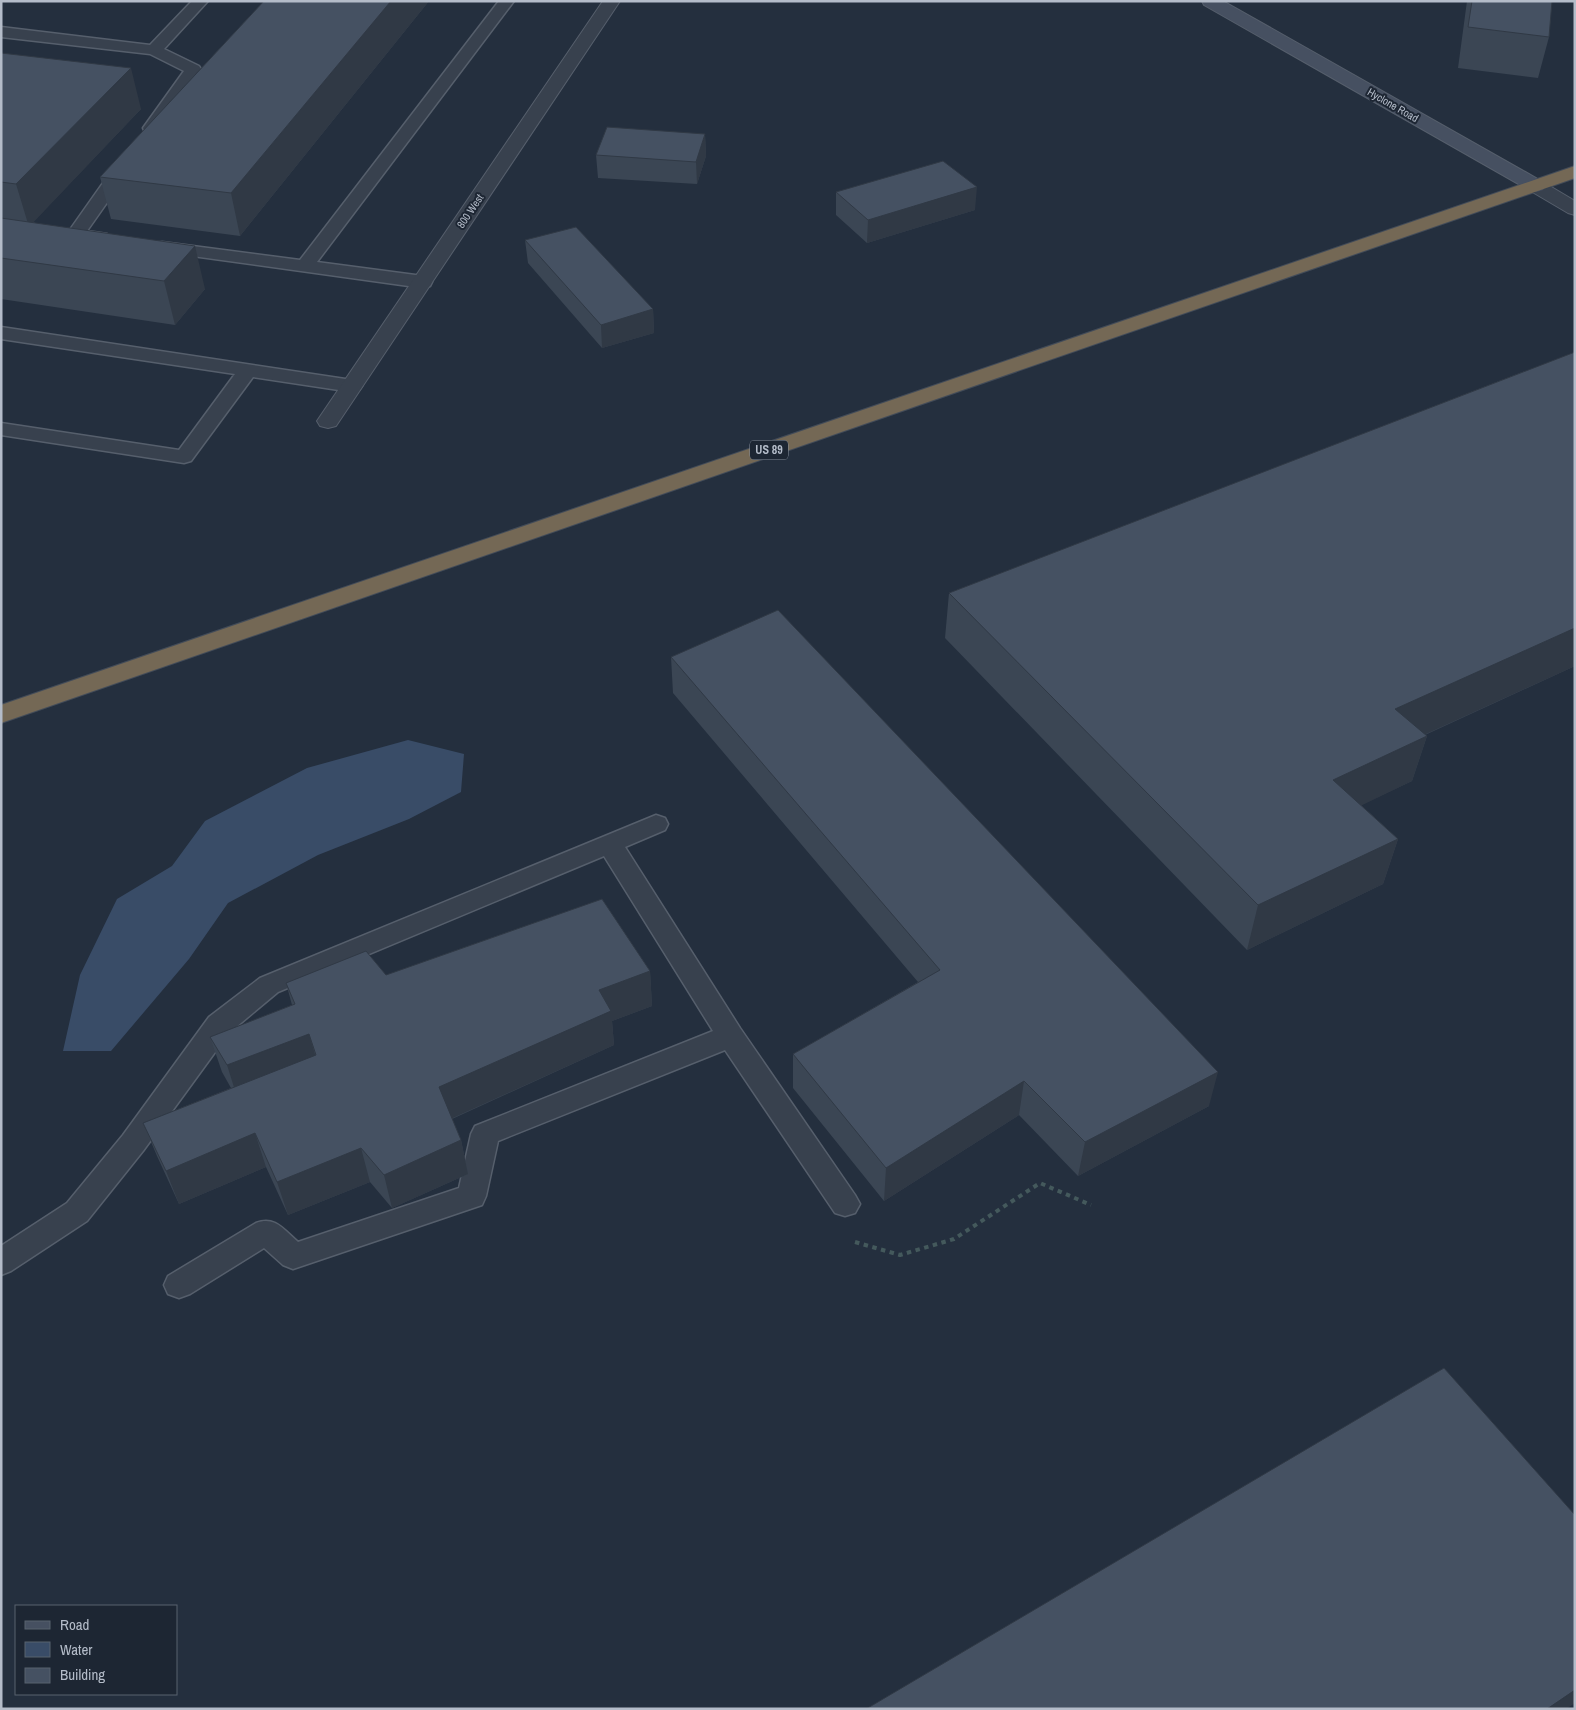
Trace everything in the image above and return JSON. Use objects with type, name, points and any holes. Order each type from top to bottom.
[{"type":"highway","name":"US 89","points":[[1,714],[1575,172]]},
{"type":"street","name":"800 West","points":[[328,421],[612,1]]},
{"type":"street","name":"Hyclone Road","points":[[1210,1],[1575,209]]},
{"type":"lane","points":[[154,50],[200,1]]},
{"type":"lane","points":[[305,266],[506,1]]},
{"type":"lane","points":[[1,32],[154,50],[193,69],[142,140]]},
{"type":"lane","points":[[123,242],[75,235],[131,156]]},
{"type":"lane","points":[[142,244],[423,282]]},
{"type":"lane","points":[[1,333],[352,386]]},
{"type":"lane","points":[[1,429],[184,457],[248,370]]},
{"type":"lane","points":[[1,1262],[77,1212],[132,1143],[219,1025],[269,985],[656,824]]},
{"type":"lane","points":[[610,844],[730,1036],[845,1204]]},
{"type":"lane","points":[[179,1285],[266,1232],[293,1256],[472,1196],[485,1134],[730,1036]]},
{"type":"path","points":[[845,1204],[853,1242],[900,1255],[954,1239],[1040,1183],[1091,1206]]},
{"type":"water","points":[[408,740],[464,754],[461,792],[409,819],[318,855],[228,903],[189,959],[111,1051],[63,1051],[80,975],[117,899],[172,866],[205,821],[307,768]]},
{"type":"building","points":[[264,1],[391,1],[231,193],[100,177]]},
{"type":"building","points":[[1472,1],[1552,1],[1549,37],[1468,27]]},
{"type":"building","points":[[1,53],[131,68],[16,184],[1,182]]},
{"type":"building","points":[[607,127],[705,134],[696,162],[596,155]]},
{"type":"building","points":[[943,161],[977,187],[868,220],[836,192]]},
{"type":"building","points":[[1,218],[195,246],[164,281],[1,258]]},
{"type":"building","points":[[576,227],[653,309],[601,325],[525,240]]},
{"type":"building","points":[[1575,352],[1575,628],[1395,709],[1427,736],[1333,780],[1398,839],[1258,905],[949,593]]},
{"type":"building","points":[[778,610],[1218,1072],[1085,1142],[1024,1081],[886,1168],[793,1054],[940,970],[671,657]]},
{"type":"building","points":[[602,899],[650,971],[599,990],[611,1011],[439,1087],[461,1140],[384,1175],[361,1148],[277,1182],[255,1133],[166,1171],[143,1123],[316,1055],[309,1034],[227,1065],[210,1037],[295,1004],[286,983],[366,951],[386,975]]},
{"type":"building","points":[[1444,1368],[1575,1515],[1575,1690],[1547,1709],[866,1709]]}]
